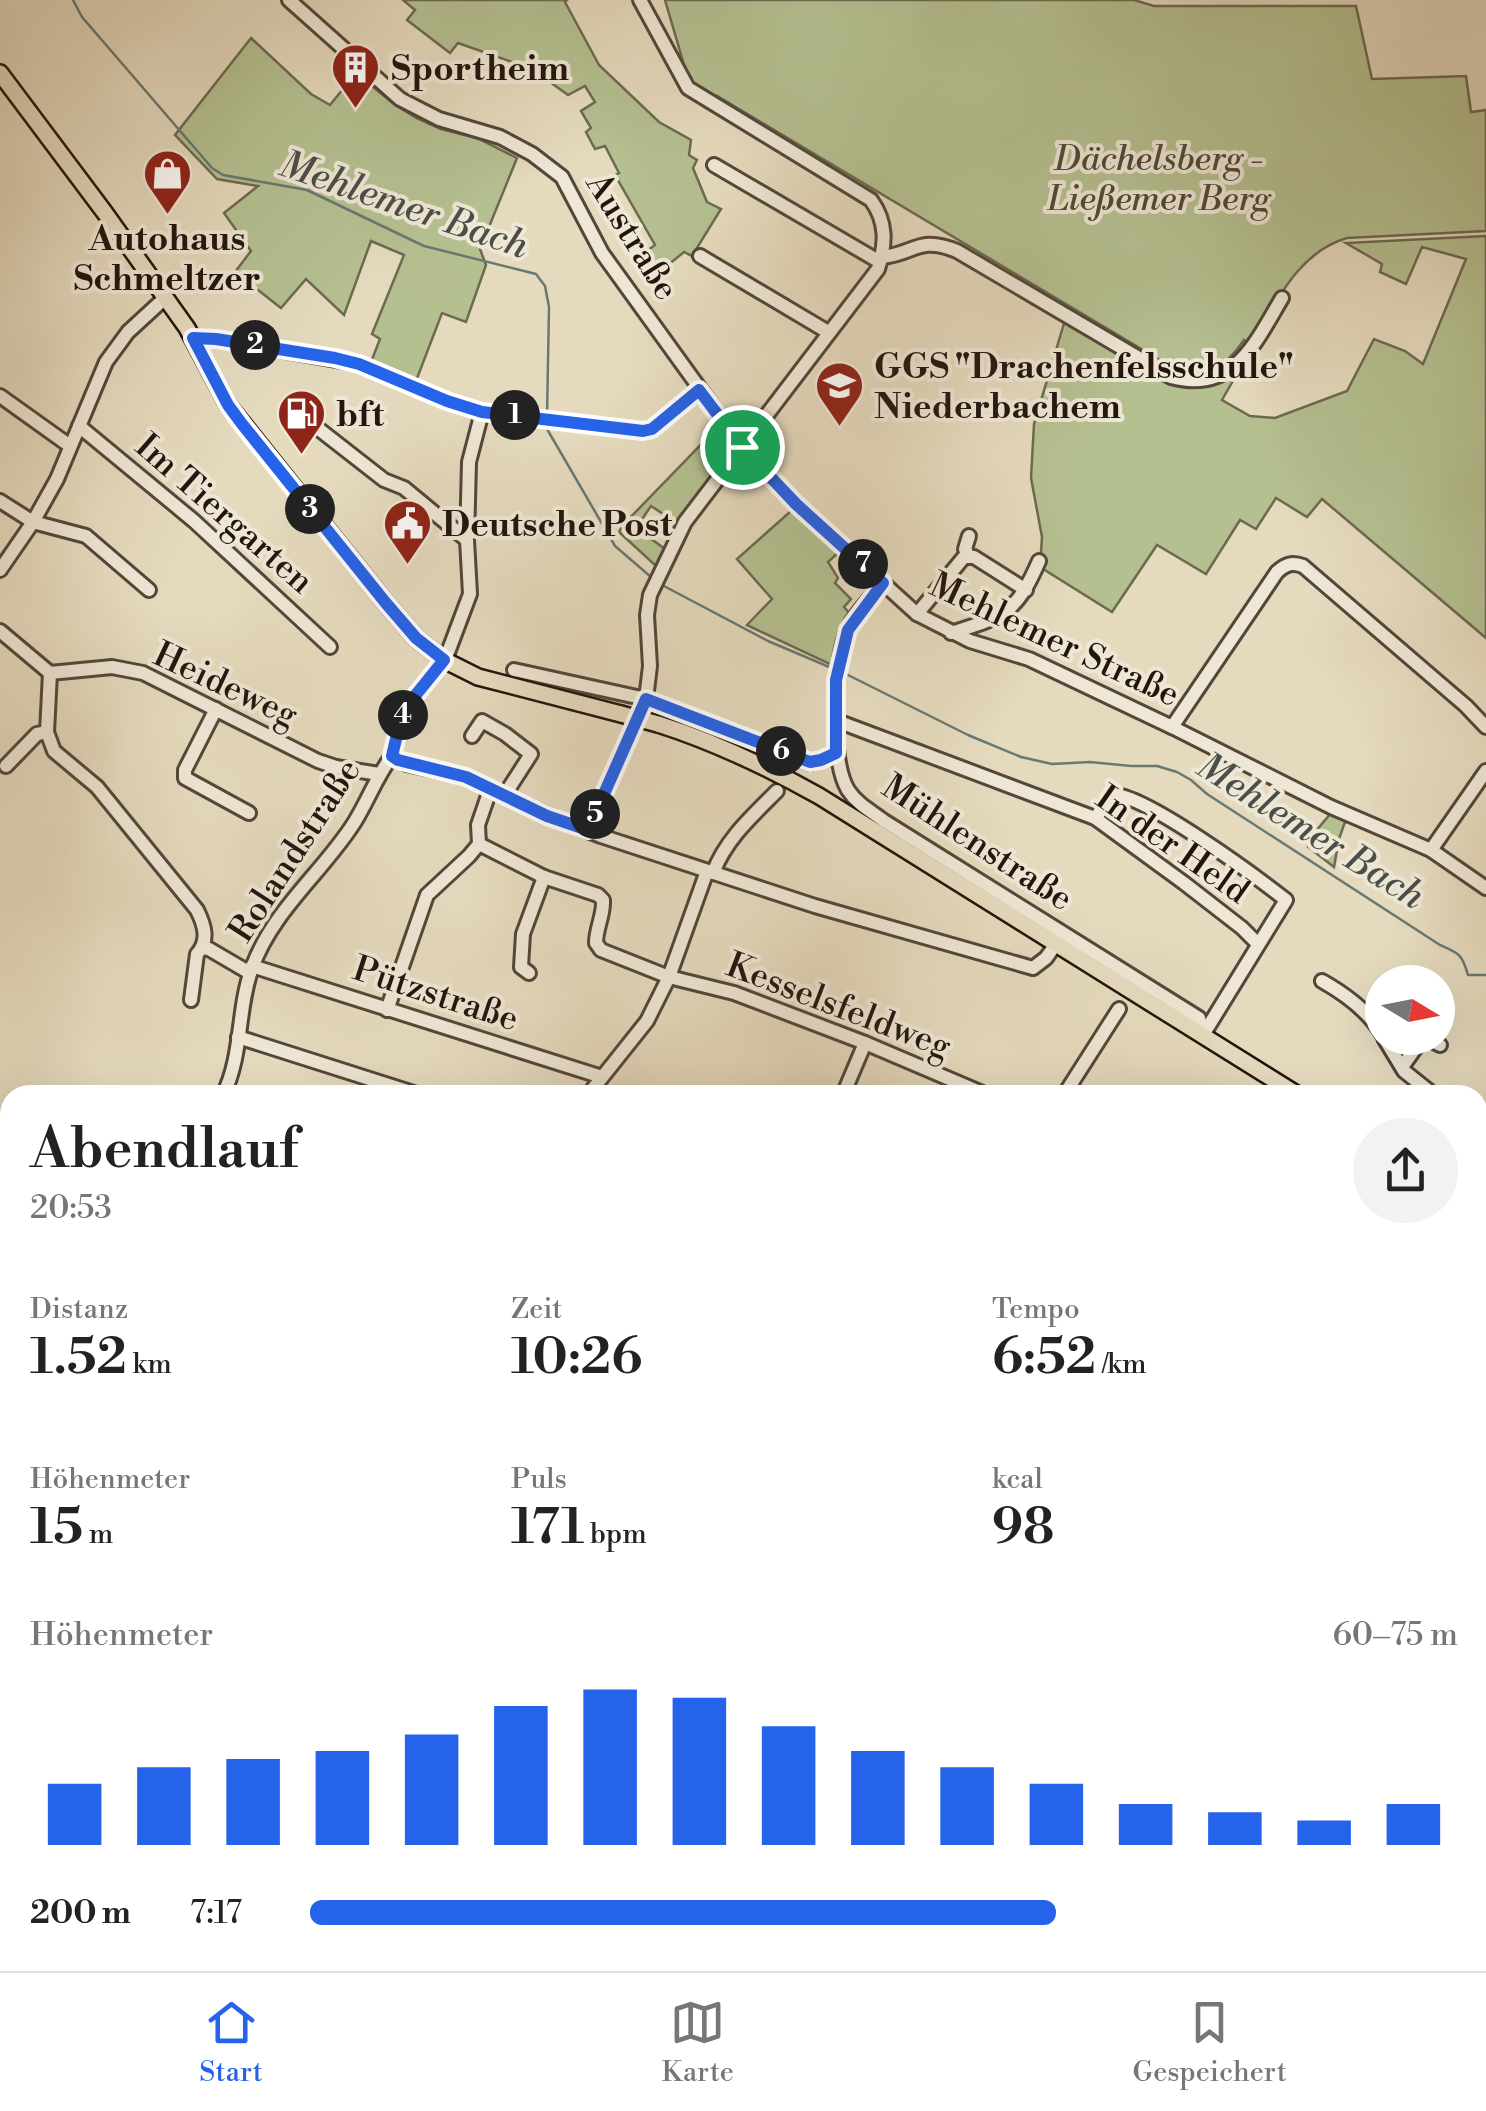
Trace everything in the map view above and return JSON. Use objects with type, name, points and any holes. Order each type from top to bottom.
[{"type":"main road","points":[[1,77],[166,298],[242,424],[416,638],[444,660],[490,681],[658,724],[762,764],[820,796],[1282,1085]]},
{"type":"street","name":"Austraße","points":[[289,0],[400,100],[439,119],[500,137],[532,154],[562,177],[602,253],[742,447]]},
{"type":"street","points":[[588,830],[646,699],[650,666],[647,615],[659,573],[685,522],[874,275],[885,236],[882,220],[871,200],[692,91],[640,0]]},
{"type":"street","points":[[714,165],[881,260],[932,244],[958,251],[1171,378],[1188,382],[1203,381],[1240,364],[1282,298]]},
{"type":"street","points":[[700,256],[828,332]]},
{"type":"street","points":[[0,570],[56,480],[106,362],[128,332],[166,298]]},
{"type":"street","points":[[193,338],[359,364],[482,412],[643,431],[652,429],[699,390]]},
{"type":"street","points":[[0,396],[70,446]]},
{"type":"street","points":[[482,412],[469,462],[470,594],[444,660],[406,707],[392,756],[407,764],[454,773],[601,836],[815,906],[1034,968],[1056,944]]},
{"type":"street","points":[[311,423],[384,480],[404,488],[467,540]]},
{"type":"street","name":"Im Tiergarten","points":[[79,426],[194,522],[330,647]]},
{"type":"street","name":"Mehlemer Straße","points":[[742,447],[796,504],[917,614],[992,650],[1028,659],[1331,807],[1431,850],[1486,888]]},
{"type":"street","points":[[0,501],[33,522],[86,536],[150,590]]},
{"type":"street","points":[[968,536],[964,549],[969,557]]},
{"type":"street","points":[[917,614],[964,557],[974,557],[1026,590]]},
{"type":"street","points":[[951,632],[1012,608],[1039,562]]},
{"type":"street","points":[[1172,726],[1277,572],[1293,563],[1303,566],[1486,727]]},
{"type":"street","name":"Mühlenstraße","points":[[883,583],[848,630],[838,673],[836,753],[846,787],[857,802],[982,884],[1199,1018],[1202,1035]]},
{"type":"street","points":[[0,630],[50,673],[46,732],[59,757],[97,787],[197,910],[205,932],[203,948],[197,954],[191,1000]]},
{"type":"street","name":"Heideweg","points":[[50,673],[112,667],[142,673],[318,761],[379,774]]},
{"type":"street","points":[[514,670],[646,699],[810,762],[836,753]]},
{"type":"street","points":[[216,709],[185,770],[185,778],[249,813]]},
{"type":"street","points":[[472,736],[482,721],[531,754],[504,796]]},
{"type":"street","name":"In der Held","points":[[837,721],[1095,818],[1242,928],[1258,944],[1202,1035]]},
{"type":"street","points":[[6,766],[37,734],[46,732]]},
{"type":"street","name":"Rolandstraße","points":[[228,1085],[251,970],[276,920],[353,825],[392,756]]},
{"type":"street","points":[[1431,850],[1486,772]]},
{"type":"street","points":[[388,1010],[427,894],[478,844],[478,825],[490,790]]},
{"type":"street","points":[[596,1085],[647,1021],[721,852],[778,791]]},
{"type":"street","points":[[1095,818],[1107,800],[1122,794],[1152,808],[1265,883],[1286,900],[1258,944]]},
{"type":"street","points":[[478,844],[544,876],[523,934],[521,967],[529,973]]},
{"type":"street","name":"Kesselsfeldweg","points":[[544,876],[604,900],[596,943],[601,950],[668,977],[734,993],[964,1085]]},
{"type":"street","name":"Pützstraße","points":[[203,948],[251,970],[602,1077]]},
{"type":"street","points":[[1322,981],[1342,992],[1365,1014]]},
{"type":"street","points":[[1070,1085],[1119,1009]]},
{"type":"street","points":[[238,1037],[389,1085]]},
{"type":"street","points":[[847,1085],[865,1043]]},
{"type":"street","points":[[1395,1055],[1423,1085]]},
{"type":"street","points":[[1402,1066],[1410,1055]]},
{"type":"green space","points":[[403,0],[567,0],[599,65],[659,122],[691,140],[689,155],[697,160],[693,168],[707,202],[721,209],[692,256],[684,252],[657,274],[644,253],[655,245],[615,175],[619,173],[605,146],[595,149],[586,132],[591,128],[581,111],[595,102],[585,86],[568,95],[532,69],[458,43],[450,53],[407,20],[415,10]]},
{"type":"green space","name":"Dächelsberg - Ließemer Berg","points":[[665,0],[1134,0],[1154,6],[1356,6],[1372,79],[1466,76],[1471,112],[1486,110],[1486,231],[1347,238],[1330,245],[1290,281],[1250,344],[1244,340],[1223,363],[1206,371],[1175,369],[717,96],[710,99],[693,87]]},
{"type":"green space","points":[[251,38],[311,94],[330,105],[356,73],[416,118],[477,138],[517,158],[480,249],[486,265],[466,322],[442,313],[416,381],[371,362],[380,339],[372,334],[404,255],[371,241],[344,315],[306,279],[281,308],[235,272],[251,251],[224,213],[258,186],[217,179],[175,135]]},
{"type":"green space","points":[[1486,236],[1486,638],[1322,499],[1307,517],[1276,498],[1256,529],[1240,520],[1206,574],[1157,545],[1112,612],[1040,567],[1042,537],[1031,478],[1034,424],[1065,320],[1187,385],[1242,365],[1222,400],[1250,416],[1275,418],[1347,391],[1374,339],[1405,351],[1423,364],[1466,259],[1422,247],[1406,284],[1380,272],[1382,264],[1346,243]]},
{"type":"green space","points":[[719,426],[729,439],[728,456],[677,523],[651,506],[636,528],[665,549],[657,567],[619,532]]},
{"type":"green space","points":[[791,511],[796,511],[841,550],[828,562],[838,578],[835,583],[851,599],[844,607],[850,614],[841,630],[834,666],[747,625],[772,599],[737,559]]},
{"type":"green space","points":[[1331,813],[1346,819],[1334,867],[1308,847]]},
{"type":"waterway","name":"Mehlemer Bach","points":[[73,0],[82,17],[212,168],[223,175],[307,190],[424,246],[536,274],[545,286],[549,307],[547,417]]},
{"type":"waterway","name":"Mehlemer Bach","points":[[547,425],[615,546],[651,577]]},
{"type":"waterway","name":"Mehlemer Bach","points":[[662,585],[768,641],[834,669]]},
{"type":"waterway","name":"Mehlemer Bach","points":[[846,674],[1021,757],[1052,764],[1157,766],[1177,772],[1456,953],[1468,975],[1486,975]]},
{"type":"place","name":"Sportheim","points":[[356,110]]},
{"type":"place","name":"Autohaus Schmeltzer","points":[[167,216]]},
{"type":"place","name":"GGS \"Drachenfelsschule\" Niederbachem","points":[[839,428]]},
{"type":"place","name":"bft","points":[[301,456]]},
{"type":"place","name":"Deutsche Post","points":[[407,566]]},
{"type":"route","points":[[193,338],[359,364],[482,412],[643,431],[652,429],[699,390],[742,447],[796,504],[883,583],[848,630],[838,666],[836,753],[810,762],[646,699],[588,830],[547,816],[466,777],[407,764],[392,756],[406,707],[444,660],[416,638],[385,602],[242,424],[193,338]]}]
